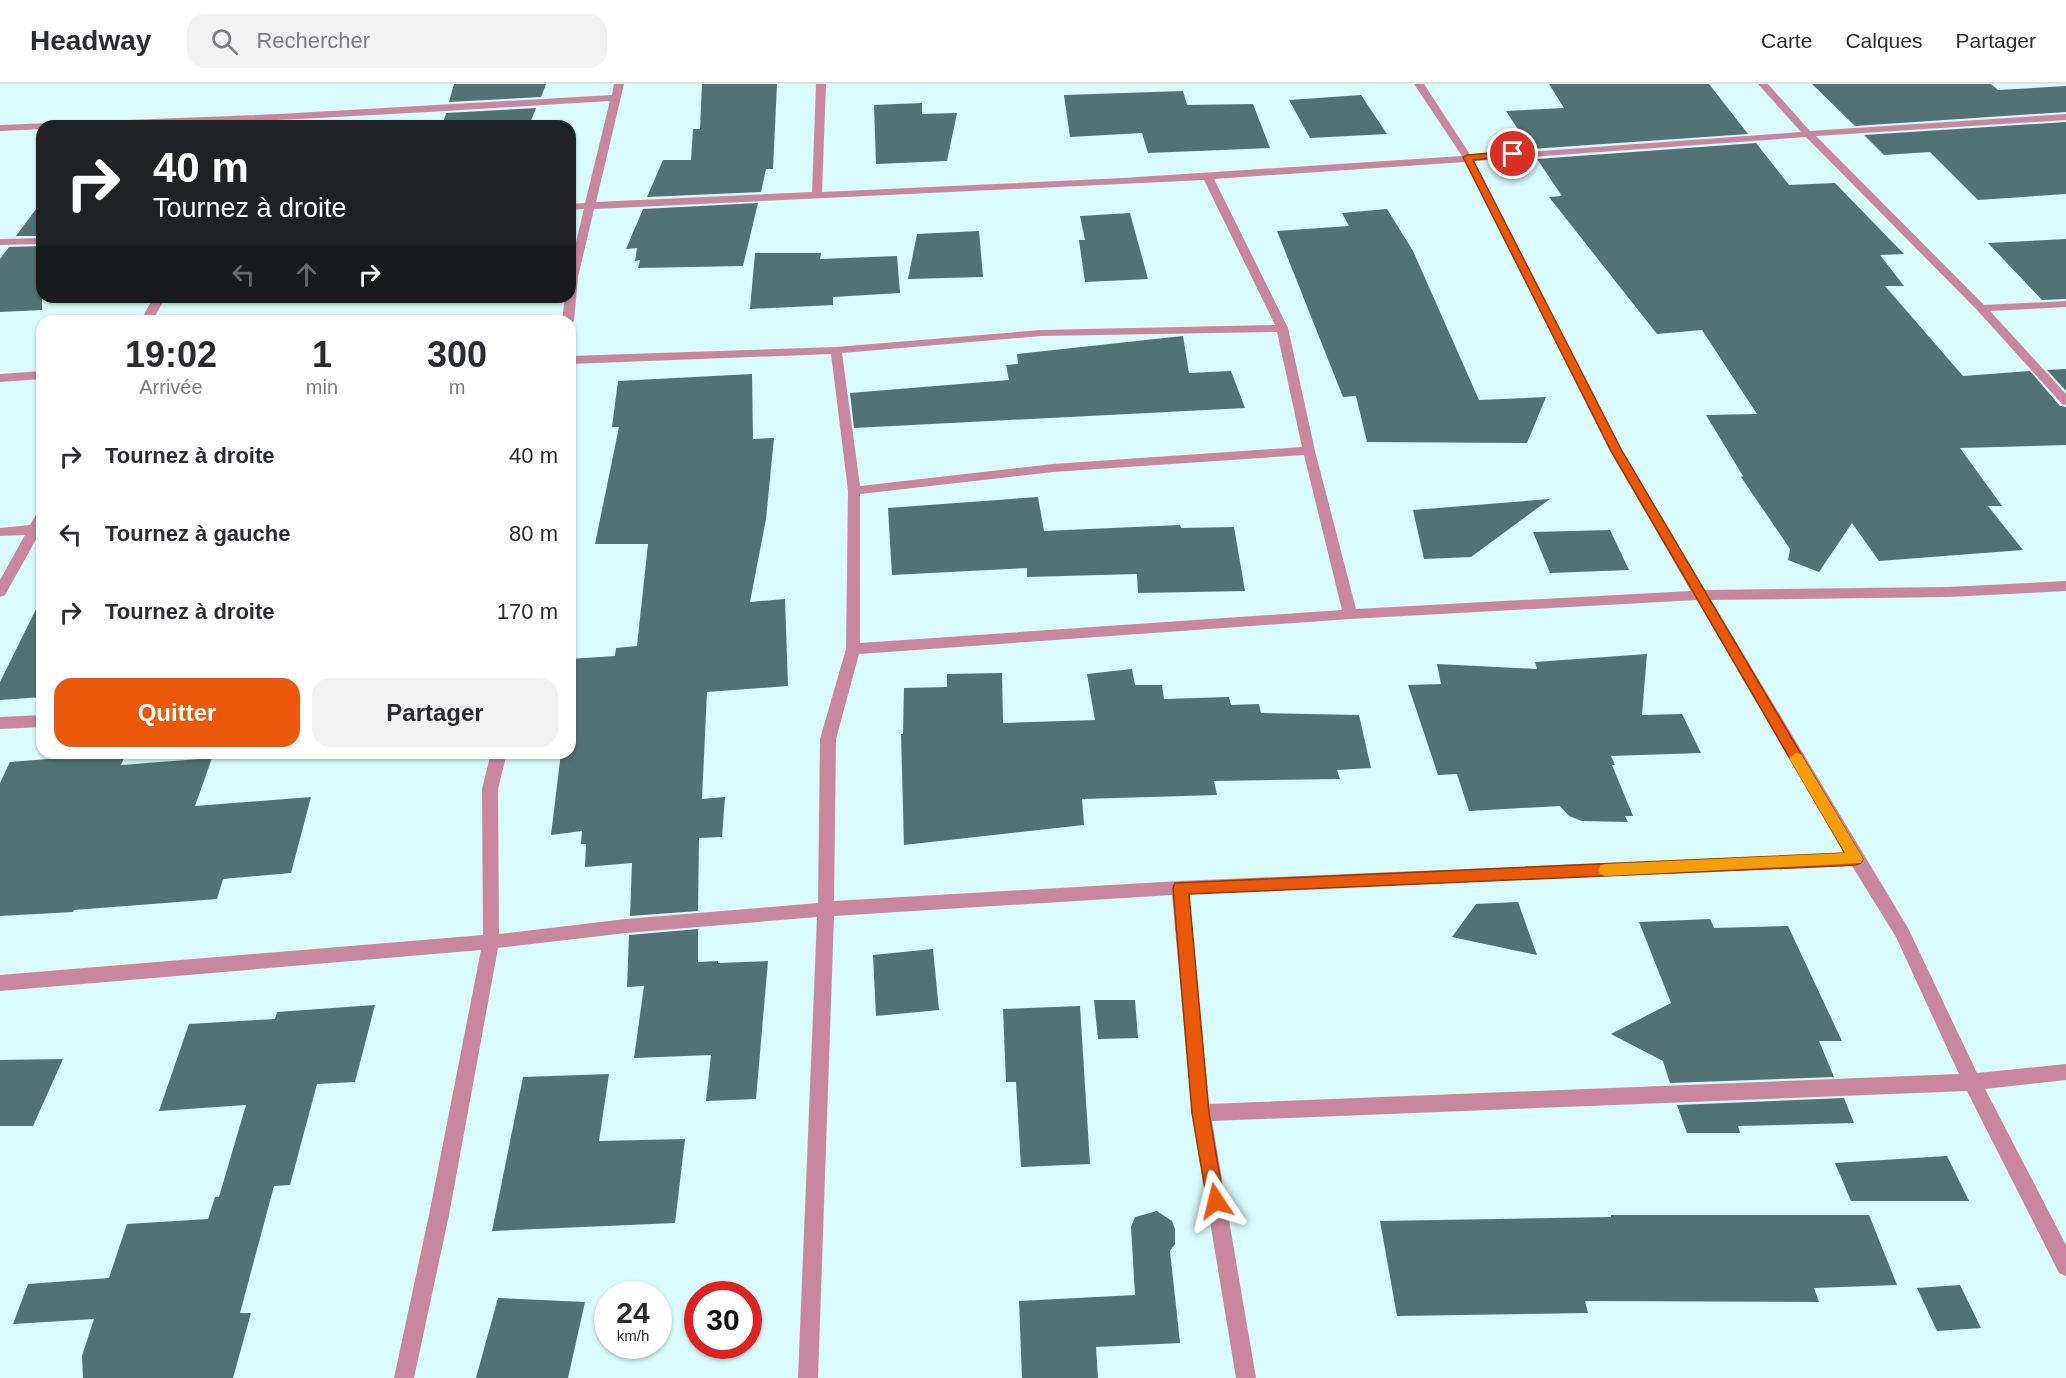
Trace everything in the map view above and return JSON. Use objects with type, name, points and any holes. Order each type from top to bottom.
[{"type":"street","points":[[576,264],[619,84]]},
{"type":"street","points":[[817,196],[821,84]]},
{"type":"street","points":[[1419,84],[1467,157],[1617,451],[1856,859],[1902,933],[1972,1082],[2066,1266]]},
{"type":"street","points":[[1763,84],[1807,133],[1982,308],[2066,401]]},
{"type":"street","points":[[201,120],[615,98]]},
{"type":"street","points":[[576,207],[1207,176],[2066,117]]},
{"type":"street","points":[[0,128],[36,126]]},
{"type":"street","points":[[1207,176],[1282,328],[1309,451],[1350,614]]},
{"type":"street","points":[[0,242],[36,241]]},
{"type":"street","points":[[1982,308],[2066,304]]},
{"type":"street","points":[[576,360],[836,350],[1041,333],[1282,328]]},
{"type":"street","points":[[808,1378],[826,909],[828,740],[853,649],[854,491],[836,350]]},
{"type":"street","points":[[0,378],[36,375]]},
{"type":"street","points":[[854,491],[1053,468],[1309,451]]},
{"type":"street","points":[[0,532],[36,525]]},
{"type":"street","points":[[0,591],[36,531]]},
{"type":"street","points":[[853,649],[1350,614],[1700,594],[1947,592],[2066,586]]},
{"type":"street","points":[[0,723],[36,721]]},
{"type":"street","points":[[404,1378],[439,1215],[491,942],[490,789],[498,759]]},
{"type":"street","points":[[0,982],[491,942],[626,926],[826,909],[1180,888],[1856,859]]},
{"type":"street","points":[[1180,888],[1201,1113],[1246,1378]]},
{"type":"street","points":[[1201,1113],[1972,1082],[2066,1072]]},
{"type":"building","points":[[454,84],[546,84],[541,97],[449,102]]},
{"type":"building","points":[[702,84],[777,84],[773,169],[766,169],[761,192],[647,197],[663,160],[691,160],[693,129],[700,129]]},
{"type":"building","points":[[1549,84],[1709,84],[1748,134],[1531,149],[1506,111],[1564,108]]},
{"type":"building","points":[[1812,84],[1991,84],[1998,90],[2066,86],[2066,112],[1855,126]]},
{"type":"building","points":[[1183,91],[1187,105],[1253,104],[1270,148],[1148,153],[1142,133],[1070,137],[1064,95]]},
{"type":"building","points":[[1361,95],[1387,134],[1310,138],[1289,100]]},
{"type":"building","points":[[922,103],[922,114],[957,113],[947,161],[876,164],[874,105]]},
{"type":"building","points":[[536,108],[531,120],[444,120],[446,113]]},
{"type":"building","points":[[2066,122],[2066,194],[1978,200],[1930,152],[1884,155],[1864,135]]},
{"type":"building","points":[[1756,143],[1789,185],[1835,183],[1904,254],[1880,255],[1904,286],[1885,286],[1963,376],[2030,371],[2060,406],[2066,407],[2066,445],[1960,448],[2002,506],[1988,506],[2023,550],[1879,561],[1852,523],[1819,572],[1788,560],[1790,549],[1741,477],[1743,476],[1706,415],[1757,414],[1702,330],[1657,334],[1549,197],[1562,196],[1537,159]]},
{"type":"building","points":[[758,203],[743,266],[638,268],[640,260],[635,261],[637,248],[626,249],[643,209]]},
{"type":"building","points":[[36,209],[36,236],[16,236]]},
{"type":"building","points":[[1387,209],[1413,251],[1479,400],[1546,397],[1527,443],[1367,442],[1356,396],[1343,397],[1277,231],[1349,226],[1342,213]]},
{"type":"building","points":[[1130,213],[1148,279],[1085,282],[1079,240],[1085,240],[1080,216]]},
{"type":"building","points":[[979,231],[983,277],[908,279],[917,234]]},
{"type":"building","points":[[2066,239],[2066,299],[2042,300],[1988,243]]},
{"type":"building","points":[[36,246],[36,303],[42,303],[42,310],[0,312],[0,259],[9,247]]},
{"type":"building","points":[[755,253],[821,253],[820,259],[897,256],[900,293],[833,297],[833,305],[750,309]]},
{"type":"building","points":[[1183,336],[1189,373],[1231,371],[1245,408],[854,428],[850,393],[1009,380],[1006,365],[1018,364],[1017,354]]},
{"type":"building","points":[[2066,369],[2066,391],[2047,370]]},
{"type":"building","points":[[752,374],[753,439],[774,438],[766,519],[750,602],[785,599],[788,686],[707,692],[702,799],[725,797],[722,837],[699,838],[698,911],[630,916],[632,863],[585,867],[586,844],[581,844],[582,831],[551,835],[560,759],[576,759],[576,659],[615,656],[616,648],[637,646],[648,544],[595,544],[619,427],[612,427],[618,381]]},
{"type":"building","points":[[1038,497],[1044,531],[1180,525],[1181,528],[1234,527],[1245,591],[1138,593],[1137,574],[1027,577],[1027,568],[892,575],[888,508]]},
{"type":"building","points":[[1550,499],[1471,557],[1424,559],[1413,510]]},
{"type":"building","points":[[1610,530],[1629,570],[1550,573],[1533,532]]},
{"type":"building","points":[[36,609],[36,697],[0,700],[0,682]]},
{"type":"building","points":[[1647,654],[1642,715],[1682,714],[1701,753],[1611,756],[1615,765],[1612,765],[1633,816],[1625,816],[1628,822],[1582,821],[1569,816],[1560,806],[1469,811],[1457,774],[1438,775],[1408,685],[1441,684],[1437,664],[1537,669],[1535,662]]},
{"type":"building","points":[[1132,669],[1135,685],[1162,685],[1164,699],[1229,697],[1231,705],[1259,704],[1261,713],[1359,715],[1371,768],[1337,770],[1340,779],[1214,781],[1217,795],[1082,799],[1084,825],[904,845],[901,734],[903,734],[904,688],[947,687],[947,674],[1002,673],[1003,723],[1095,720],[1087,674]]},
{"type":"building","points":[[49,759],[124,759],[121,765],[212,759],[195,806],[311,797],[291,873],[223,879],[217,899],[0,916],[0,783],[10,762]]},
{"type":"building","points":[[1518,902],[1537,955],[1452,937],[1476,904]]},
{"type":"building","points":[[1710,919],[1714,928],[1788,926],[1842,1041],[1819,1041],[1834,1077],[1670,1083],[1663,1061],[1611,1034],[1671,1003],[1639,922]]},
{"type":"building","points":[[698,929],[698,962],[768,961],[756,1099],[706,1101],[711,1055],[634,1058],[644,986],[627,987],[629,935]]},
{"type":"building","points":[[933,949],[939,1010],[876,1016],[873,955]]},
{"type":"building","points":[[1094,1000],[1135,1000],[1138,1038],[1098,1039]]},
{"type":"building","points":[[375,1005],[355,1082],[317,1084],[290,1185],[274,1186],[240,1313],[251,1313],[233,1378],[83,1378],[82,1356],[94,1319],[13,1324],[28,1284],[109,1278],[127,1224],[208,1219],[215,1197],[219,1197],[246,1105],[159,1111],[189,1024],[275,1019],[277,1012]]},
{"type":"building","points":[[1080,1006],[1090,1164],[1021,1167],[1016,1082],[1006,1082],[1003,1009]]},
{"type":"building","points":[[63,1059],[33,1126],[0,1126],[0,1060]]},
{"type":"building","points":[[609,1074],[599,1141],[685,1139],[675,1223],[492,1231],[523,1077]]},
{"type":"building","points":[[1844,1098],[1854,1123],[1738,1126],[1740,1133],[1687,1133],[1677,1105]]},
{"type":"building","points":[[1947,1156],[1969,1201],[1851,1201],[1835,1163]]},
{"type":"building","points":[[1157,1211],[1172,1221],[1175,1229],[1175,1244],[1170,1251],[1180,1343],[1096,1347],[1098,1378],[1022,1378],[1019,1301],[1135,1295],[1131,1227],[1135,1217]]},
{"type":"building","points":[[1611,1215],[1869,1215],[1897,1285],[1814,1288],[1819,1302],[1585,1301],[1588,1313],[1397,1316],[1380,1221],[1611,1217]]},
{"type":"building","points":[[1960,1285],[1981,1328],[1937,1331],[1917,1288]]},
{"type":"building","points":[[498,1298],[585,1302],[568,1378],[476,1378]]},
{"type":"slow traffic","points":[[1605,870],[1856,859],[1796,758]]},
{"type":"route","points":[[1216,1201],[1201,1113],[1180,888],[1856,859],[1617,451],[1467,157],[1513,154]]}]
